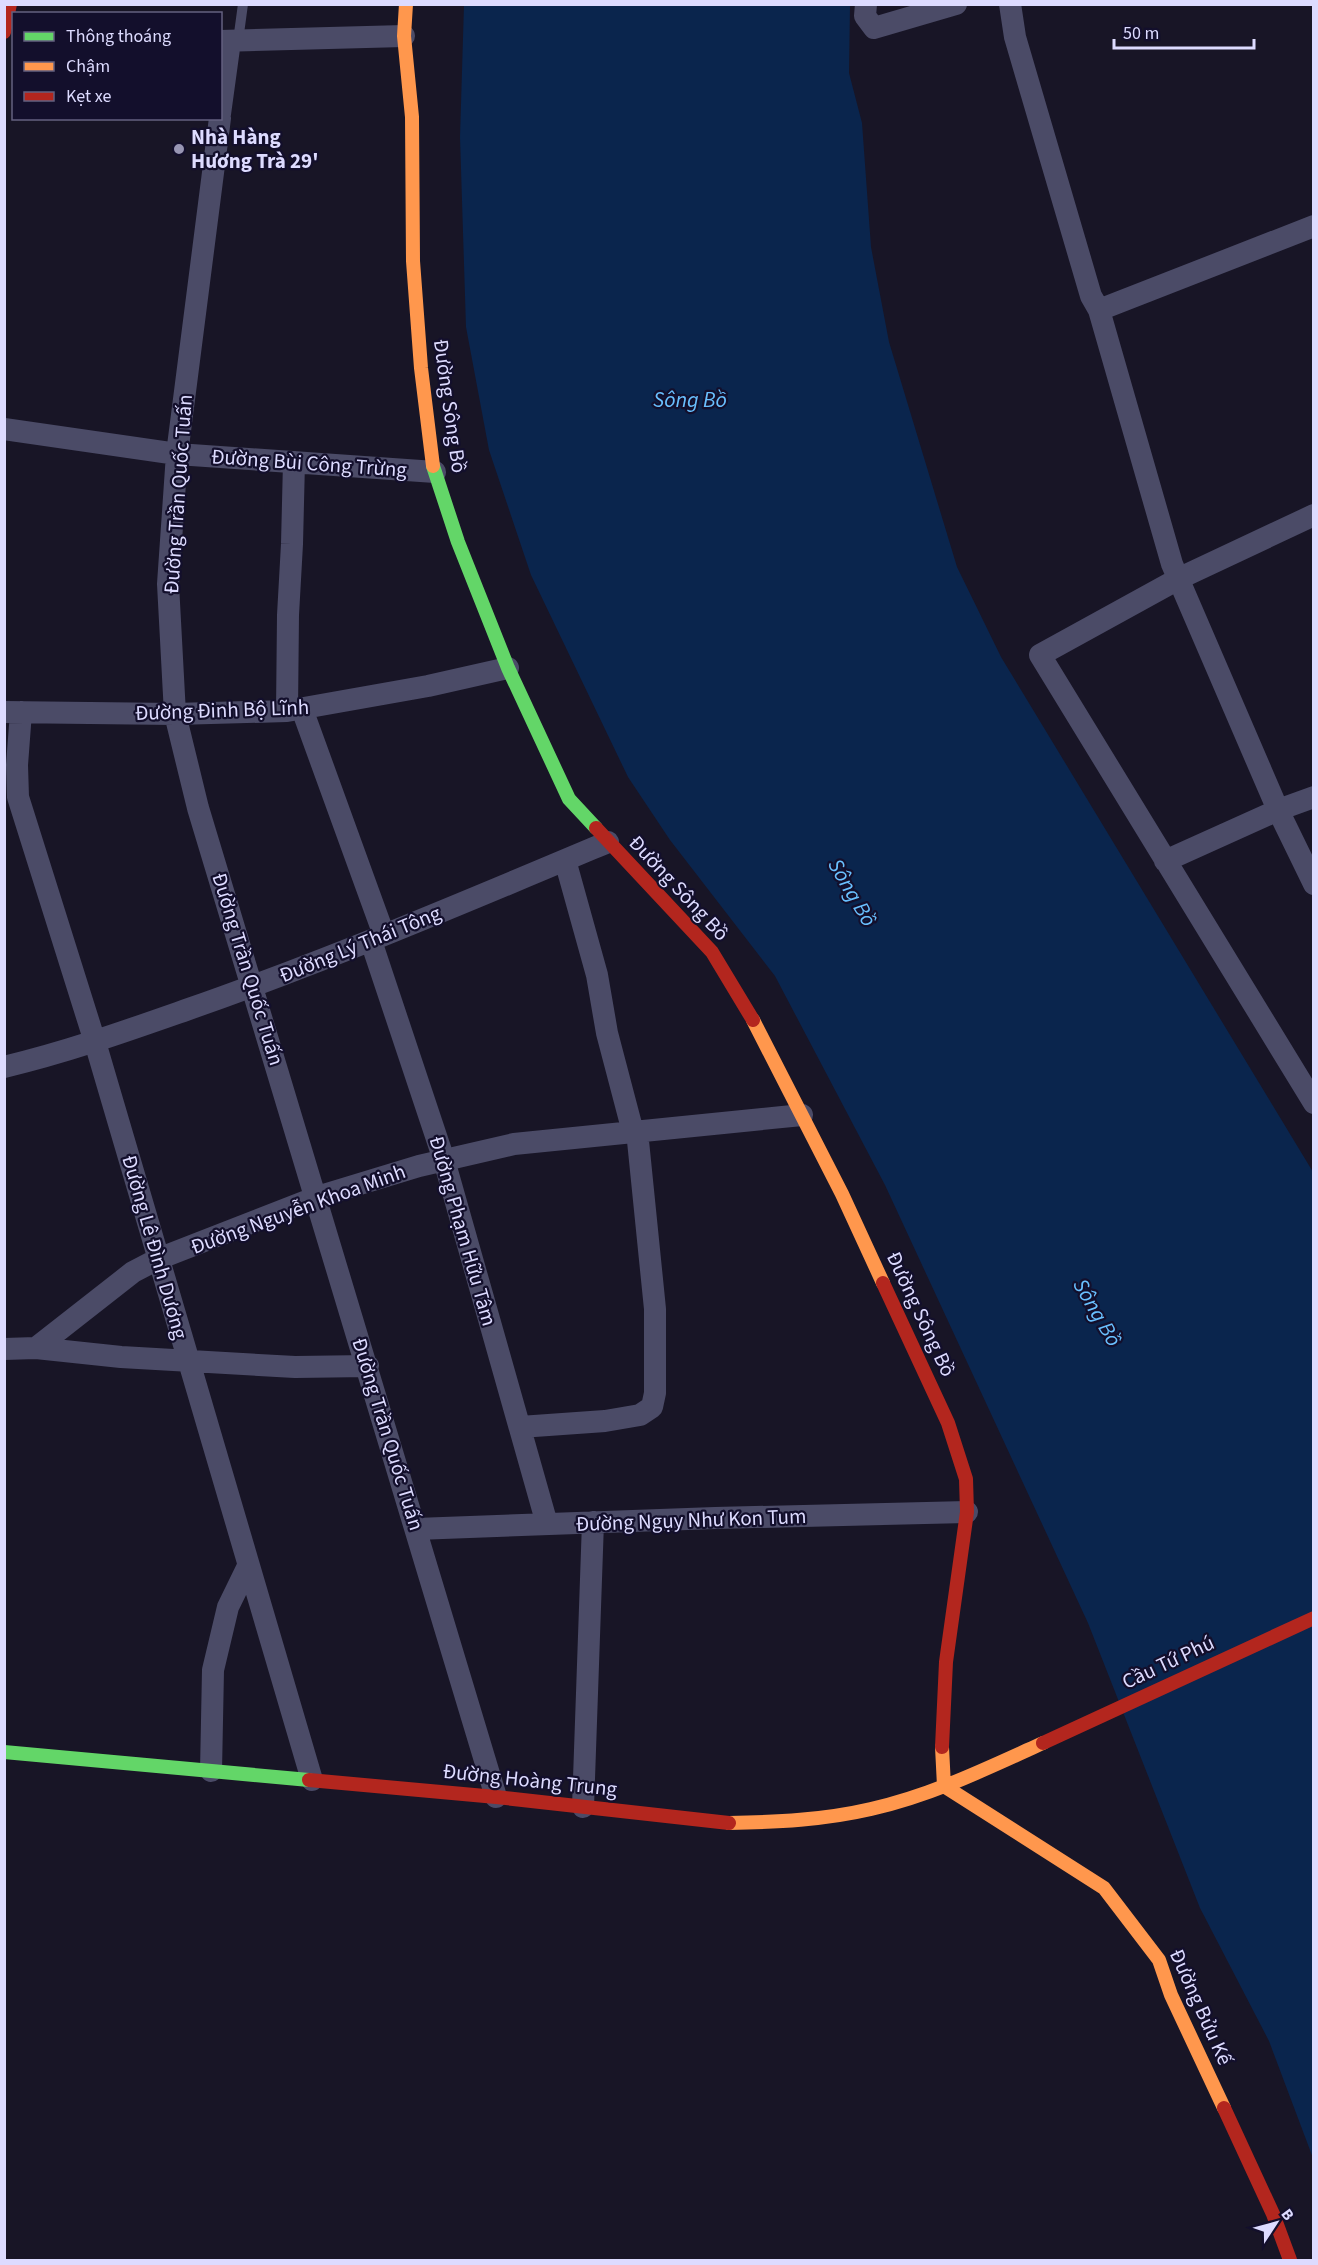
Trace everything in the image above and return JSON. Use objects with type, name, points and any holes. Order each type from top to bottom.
[{"type":"main road","points":[[4,32],[10,4]]},
{"type":"main road","name":"Đường Sông Bồ","points":[[406,4],[404,36],[412,117],[413,261],[423,380],[432,462],[458,542],[508,668],[569,799],[712,952],[761,1033],[842,1194],[948,1423],[966,1479],[966,1512],[946,1662],[941,1739],[944,1786]]},
{"type":"main road","name":"Cầu Tứ Phú","points":[[1039,1745],[1314,1618]]},
{"type":"main road","name":"Đường Hoàng Trung","points":[[4,1752],[496,1797],[720,1823],[791,1822],[872,1809],[944,1786],[1039,1745]]},
{"type":"main road","name":"Đường Bửu Kế","points":[[944,1786],[1104,1888],[1146,1942],[1159,1960],[1171,1995],[1273,2214],[1290,2260]]},
{"type":"street","points":[[866,4],[865,16],[874,28],[956,4]]},
{"type":"street","points":[[1010,4],[1015,37],[1091,296],[1099,310],[1172,564],[1180,578],[1278,810],[1314,884]]},
{"type":"street","points":[[222,98],[229,41],[404,36]]},
{"type":"street","name":"Đường Trần Quốc Tuấn","points":[[220,120],[177,454],[168,584],[175,714],[198,808],[496,1797]]},
{"type":"street","points":[[1099,310],[1314,225]]},
{"type":"street","name":"Đường Bùi Công Trừng","points":[[4,429],[177,454],[435,472]]},
{"type":"street","name":"Đường Phạm Hữu Tâm","points":[[294,462],[287,636],[295,710],[378,938],[444,1160],[547,1524]]},
{"type":"street","points":[[1314,515],[1180,578],[1040,655],[1314,1103]]},
{"type":"street","name":"Đường Đinh Bộ Lĩnh","points":[[13,712],[175,714],[295,710],[428,686],[508,668]]},
{"type":"street","name":"Đường Lê Đình Dương","points":[[13,712],[18,797],[95,1042],[312,1780]]},
{"type":"street","points":[[1165,861],[1278,810],[1314,797]]},
{"type":"street","name":"Đường Lý Thái Tông","points":[[4,1067],[95,1042],[253,987],[608,843]]},
{"type":"street","points":[[520,1427],[640,1415],[652,1407],[655,1393],[655,1309],[635,1132],[607,1034],[597,975],[565,861]]},
{"type":"street","name":"Đường Nguyễn Khoa Minh","points":[[36,1348],[133,1272],[158,1259],[317,1197],[419,1166],[514,1144],[802,1115]]},
{"type":"street","points":[[4,1348],[36,1348],[121,1357],[295,1367],[368,1366]]},
{"type":"street","name":"Đường Ngụy Như Kon Tum","points":[[416,1529],[966,1512]]},
{"type":"street","points":[[583,1807],[593,1522]]},
{"type":"street","points":[[211,1771],[213,1670],[228,1607],[248,1566]]},
{"type":"lane","points":[[229,41],[243,4]]},
{"type":"water","name":"Sông Bồ","points":[[464,5],[850,5],[849,73],[862,123],[871,247],[889,342],[957,567],[1001,657],[1313,1172],[1313,2158],[1269,2041],[1200,1908],[1088,1623],[885,1185],[775,976],[670,840],[628,777],[531,575],[489,450],[466,327],[460,137]]},
{"type":"traffic: fast","points":[[433,466],[458,542],[508,668],[569,799],[596,828]]},
{"type":"traffic: fast","points":[[4,1752],[309,1780]]},
{"type":"traffic: slow","points":[[406,4],[404,36],[412,117],[413,261],[421,368],[433,466]]},
{"type":"traffic: slow","points":[[753,1020],[842,1194],[883,1283]]},
{"type":"traffic: slow","points":[[729,1823],[818,1818],[853,1813],[893,1803],[958,1780],[1043,1743]]},
{"type":"traffic: slow","points":[[942,1747],[944,1786],[1104,1888],[1159,1960],[1171,1995],[1224,2108]]},
{"type":"traffic: jam","points":[[4,32],[10,4]]},
{"type":"traffic: jam","points":[[596,828],[712,952],[753,1020]]},
{"type":"traffic: jam","points":[[883,1283],[948,1423],[966,1479],[967,1512],[946,1662],[942,1747]]},
{"type":"traffic: jam","points":[[1043,1743],[1314,1618]]},
{"type":"traffic: jam","points":[[309,1780],[496,1797],[729,1823]]},
{"type":"traffic: jam","points":[[1224,2108],[1273,2214],[1290,2260]]},
{"type":"place","name":"Nhà Hàng Hương Trà 29'","points":[[179,149]]}]
